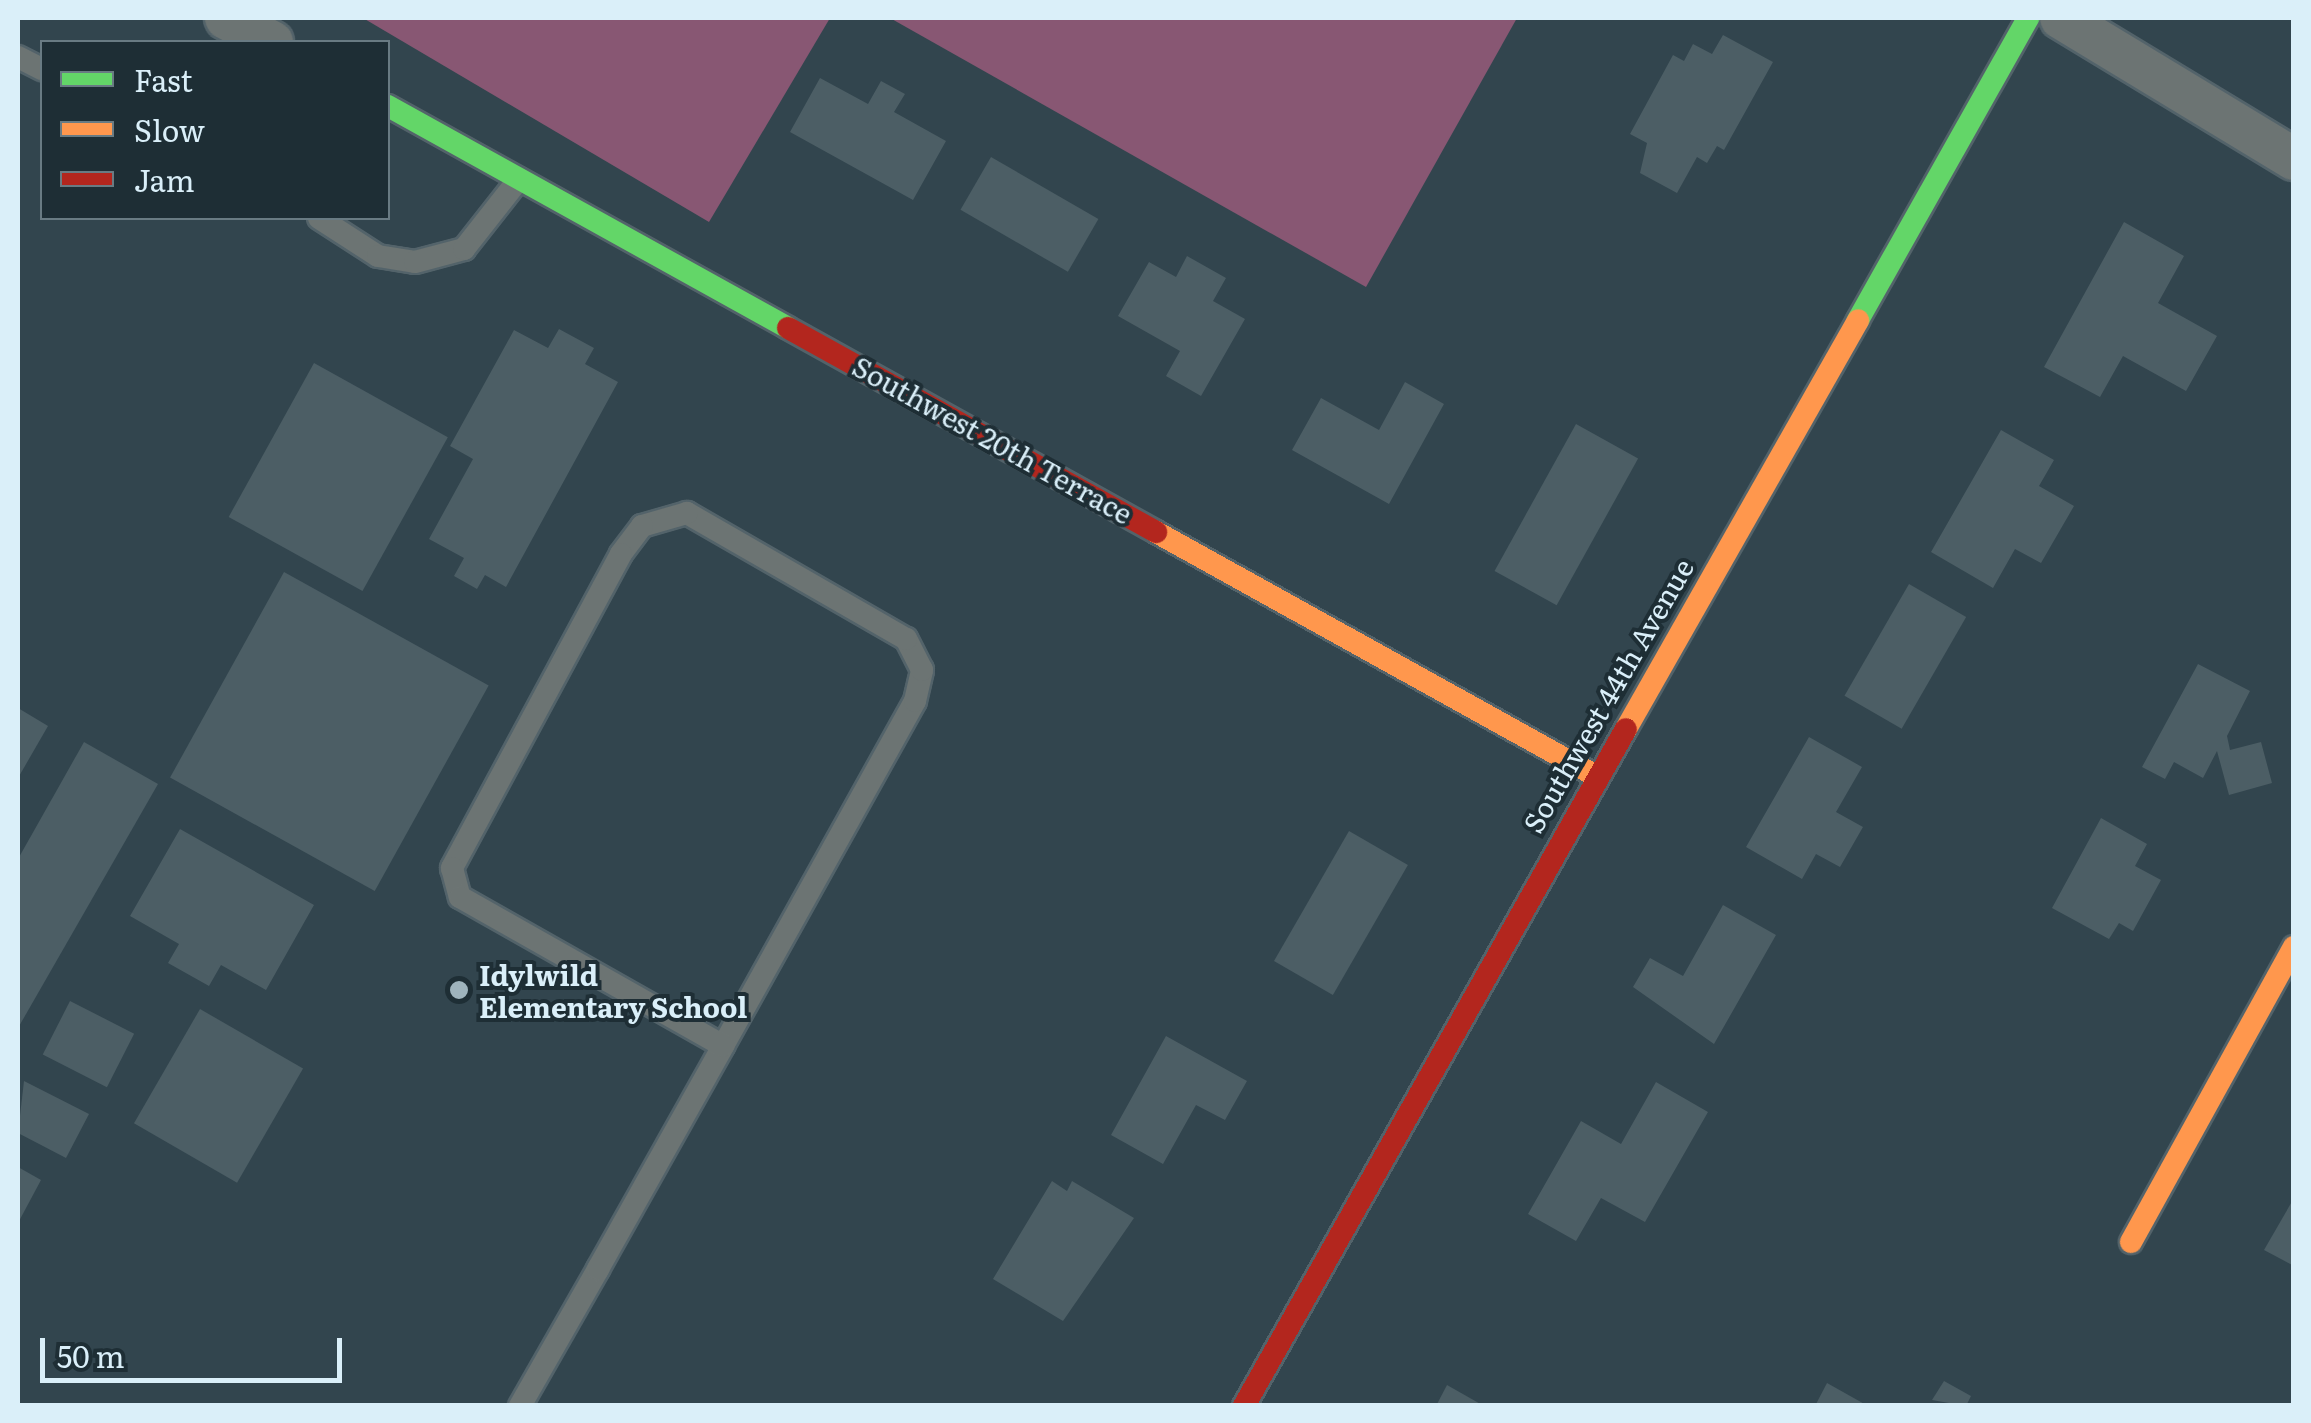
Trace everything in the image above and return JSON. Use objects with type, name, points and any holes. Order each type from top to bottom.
[{"type":"street","points":[[226,18],[268,40]]},
{"type":"street","name":"Southwest 44th Avenue","points":[[1244,1406],[1596,776],[2028,18]]},
{"type":"street","points":[[2062,18],[2294,158]]},
{"type":"street","name":"Southwest 20th Terrace","points":[[390,107],[1596,776]]},
{"type":"street","points":[[2131,1242],[2294,948]]},
{"type":"lane","points":[[322,220],[378,256],[415,262],[464,250],[519,178]]},
{"type":"lane","points":[[520,1406],[723,1046],[915,701],[922,670],[906,639],[686,513],[642,526],[621,554],[452,868],[460,897],[723,1046]]},
{"type":"shaded area","points":[[363,18],[830,18],[709,222]]},
{"type":"shaded area","points":[[890,18],[1517,18],[1366,287]]},
{"type":"building","points":[[1723,35],[1773,62],[1724,150],[1717,146],[1707,163],[1697,157],[1677,193],[1640,173],[1647,143],[1630,134],[1673,55],[1684,61],[1693,44],[1712,54]]},
{"type":"building","points":[[820,78],[868,104],[881,81],[905,94],[894,112],[946,141],[913,200],[790,132]]},
{"type":"building","points":[[991,157],[1098,219],[1068,272],[960,210]]},
{"type":"building","points":[[2124,222],[2184,256],[2158,303],[2217,336],[2186,391],[2123,356],[2100,397],[2044,367]]},
{"type":"building","points":[[1187,256],[1226,278],[1213,301],[1245,319],[1201,396],[1166,376],[1180,351],[1118,316],[1149,262],[1176,277]]},
{"type":"building","points":[[559,329],[594,348],[585,364],[618,382],[506,587],[485,575],[477,589],[454,576],[464,558],[429,539],[473,459],[450,446],[514,330],[548,348]]},
{"type":"building","points":[[314,363],[448,437],[362,591],[229,517]]},
{"type":"building","points":[[1405,382],[1444,404],[1389,504],[1292,450],[1321,398],[1379,430]]},
{"type":"building","points":[[1576,424],[1638,458],[1557,605],[1495,571]]},
{"type":"building","points":[[2001,430],[2054,460],[2039,486],[2074,506],[2041,563],[2015,549],[1993,588],[1931,552]]},
{"type":"building","points":[[284,572],[489,685],[375,891],[170,778]]},
{"type":"building","points":[[1909,584],[1966,617],[1902,729],[1844,696]]},
{"type":"building","points":[[2198,664],[2250,691],[2227,736],[2230,750],[2261,742],[2272,783],[2229,795],[2217,751],[2203,778],[2174,762],[2165,779],[2142,767]]},
{"type":"building","points":[[18,708],[48,726],[18,778]]},
{"type":"building","points":[[1809,737],[1862,767],[1836,812],[1863,827],[1840,867],[1816,854],[1802,879],[1746,847]]},
{"type":"building","points":[[84,742],[158,784],[18,1028],[18,859]]},
{"type":"building","points":[[2101,818],[2147,844],[2135,866],[2161,880],[2133,931],[2119,923],[2109,939],[2052,908]]},
{"type":"building","points":[[180,829],[314,905],[266,990],[221,965],[209,986],[168,963],[179,944],[130,916]]},
{"type":"building","points":[[1349,831],[1408,865],[1333,995],[1274,961]]},
{"type":"building","points":[[1723,905],[1776,935],[1714,1044],[1633,987],[1650,958],[1683,976]]},
{"type":"building","points":[[70,1001],[134,1034],[107,1087],[43,1054]]},
{"type":"building","points":[[200,1009],[303,1068],[237,1183],[134,1123]]},
{"type":"building","points":[[1166,1036],[1247,1081],[1225,1120],[1196,1105],[1163,1164],[1111,1135]]},
{"type":"building","points":[[24,1081],[89,1114],[66,1158],[18,1133]]},
{"type":"building","points":[[1656,1082],[1708,1112],[1645,1222],[1601,1198],[1576,1241],[1528,1214],[1581,1121],[1621,1144]]},
{"type":"building","points":[[18,1167],[41,1180],[18,1223]]},
{"type":"building","points":[[1052,1181],[1067,1191],[1072,1181],[1134,1218],[1063,1321],[993,1279]]},
{"type":"building","points":[[2294,1198],[2294,1266],[2264,1250]]},
{"type":"building","points":[[1944,1381],[1971,1396],[1966,1406],[1932,1400]]},
{"type":"building","points":[[1827,1383],[1868,1406],[1815,1406]]},
{"type":"building","points":[[1447,1385],[1484,1406],[1436,1406]]},
{"type":"traffic: fast","points":[[1858,320],[2028,18]]},
{"type":"traffic: fast","points":[[390,107],[788,328]]},
{"type":"traffic: slow","points":[[1626,729],[1858,320]]},
{"type":"traffic: slow","points":[[1156,532],[1596,776]]},
{"type":"traffic: slow","points":[[2131,1242],[2294,947]]},
{"type":"traffic: jam","points":[[788,328],[1156,532]]},
{"type":"traffic: jam","points":[[1244,1406],[1626,729]]},
{"type":"place","name":"Idylwild Elementary School","points":[[459,990]]}]
